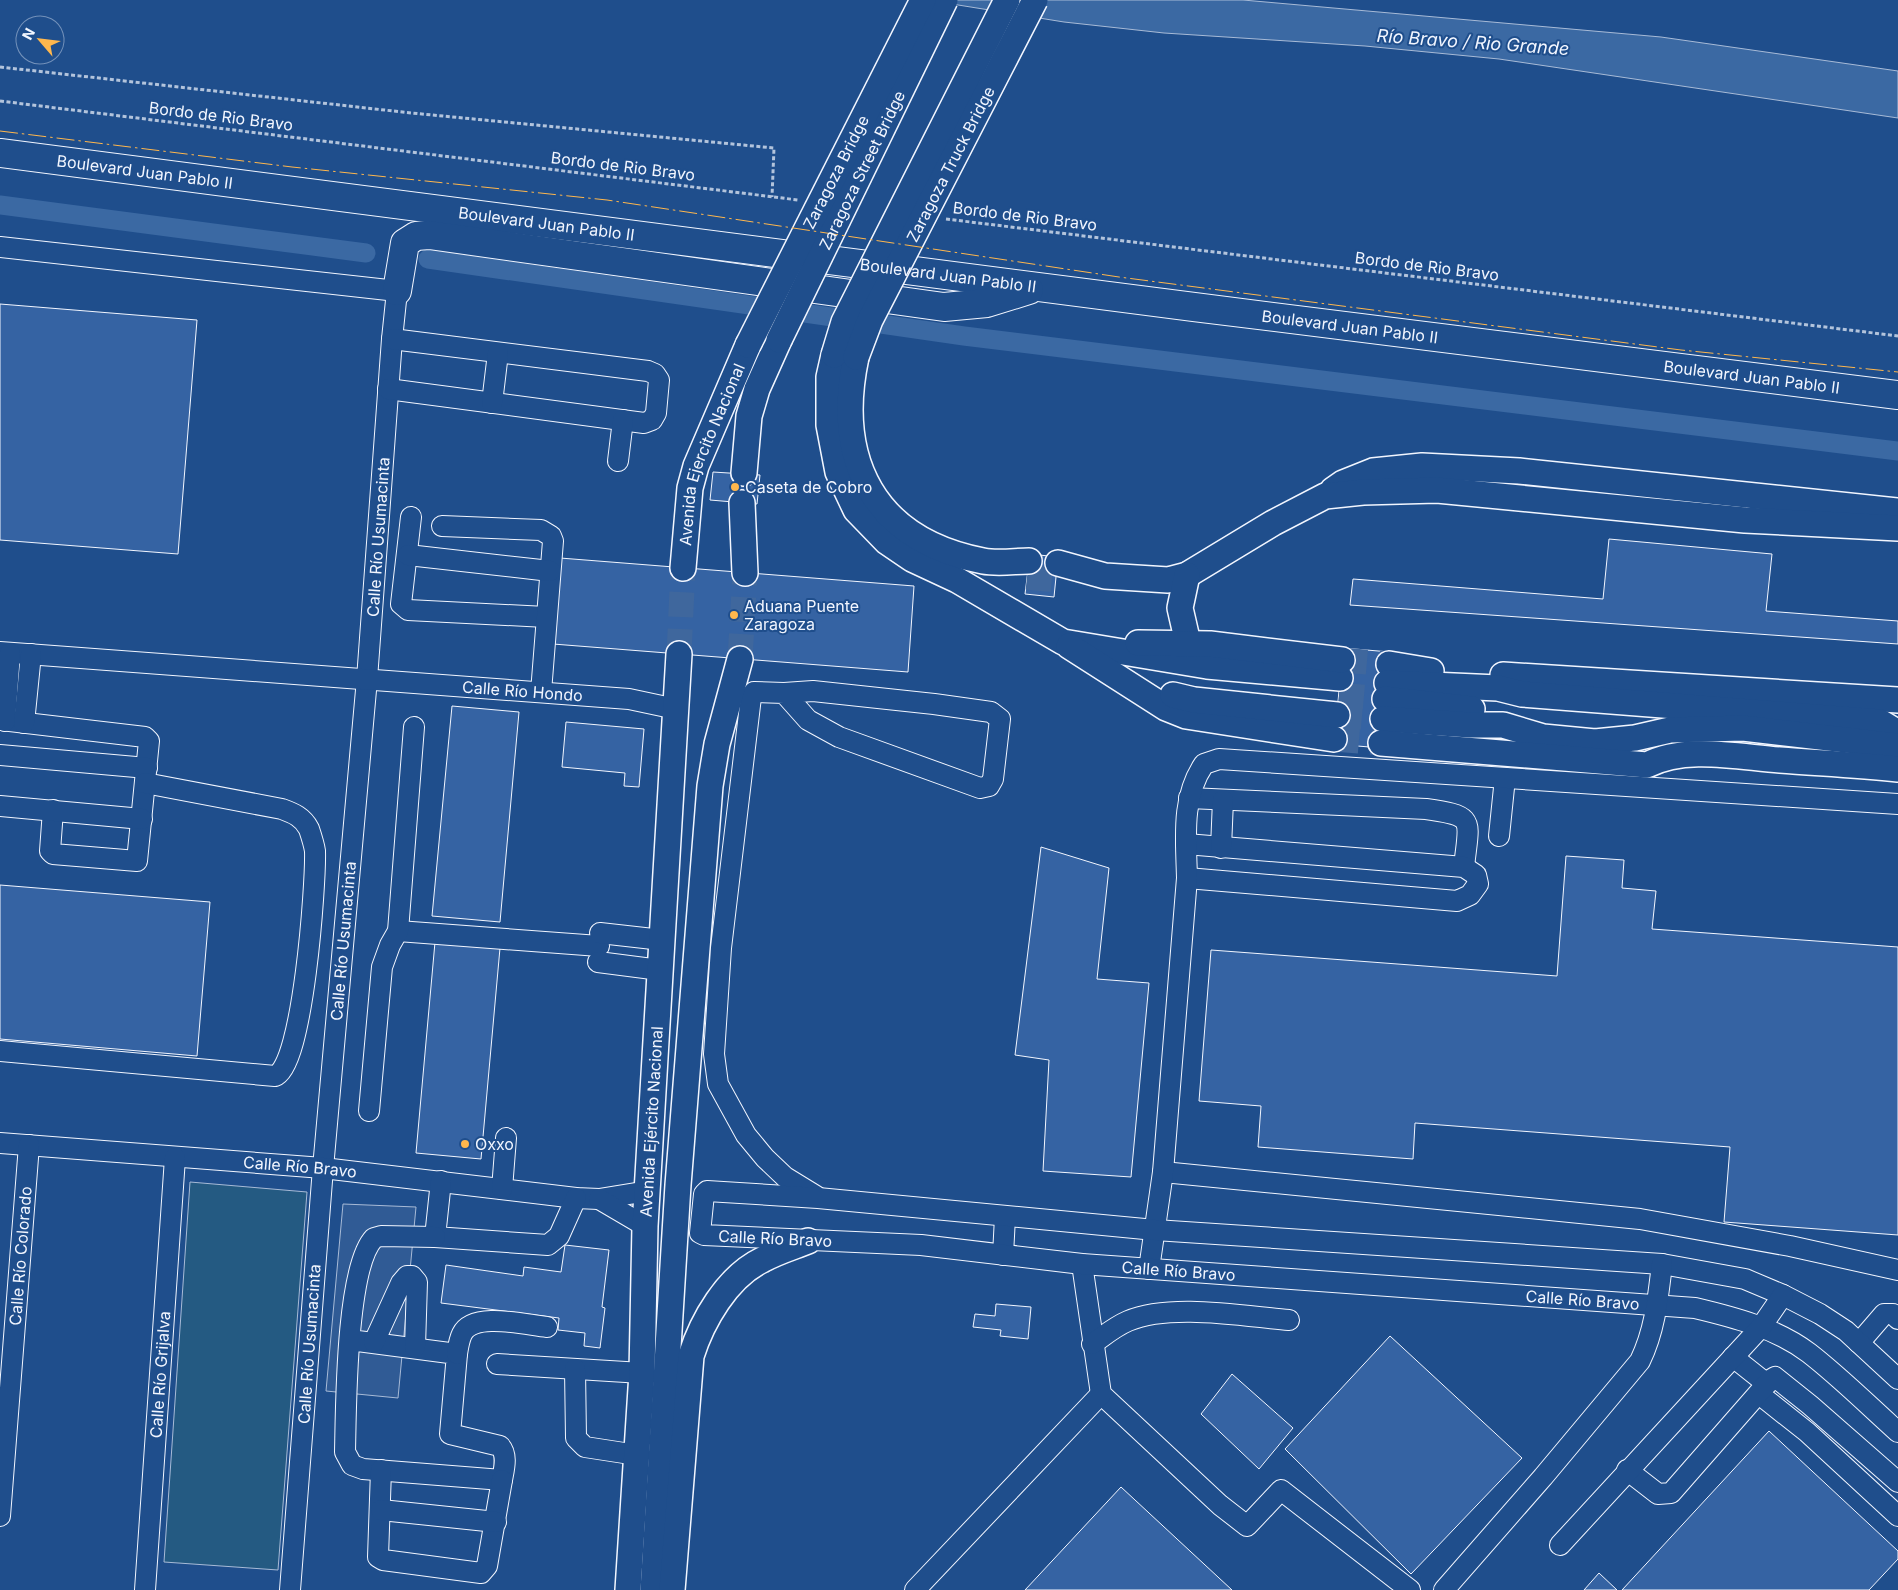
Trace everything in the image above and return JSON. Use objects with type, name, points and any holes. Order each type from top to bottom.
[{"type":"highway","name":"Boulevard Juan Pablo II","points":[[0,153],[1038,287],[1898,395]]},
{"type":"highway","points":[[397,292],[405,243],[416,236],[429,235],[944,307],[987,302],[1038,287]]},
{"type":"main road","name":"Zaragoza Bridge","points":[[748,345],[923,0]]},
{"type":"main road","name":"Zaragoza Street Bridge","points":[[744,474],[749,416],[757,388],[945,0]]},
{"type":"main road","name":"Zaragoza Truck Bridge","points":[[845,356],[844,322],[1007,0]]},
{"type":"main road","name":"Zaragoza Truck Bridge","points":[[845,356],[870,320],[1035,0]]},
{"type":"main road","name":"Avenida Ejercito Nacional","points":[[683,568],[690,488],[696,466],[748,345]]},
{"type":"main road","points":[[845,356],[850,387],[851,436],[862,477],[885,512],[918,538],[955,554],[985,562],[1028,569]]},
{"type":"main road","points":[[845,356],[828,399],[832,450],[838,472],[856,510],[887,542],[912,559],[958,580],[1063,642],[1166,708],[1186,716],[1338,697]]},
{"type":"main road","points":[[1057,572],[1168,580],[1187,575],[1273,523],[1325,496],[1343,483],[1381,470],[1422,466],[1519,470],[1898,511]]},
{"type":"main road","points":[[1325,496],[1436,490],[1745,520],[1898,528]]},
{"type":"main road","points":[[742,503],[745,572]]},
{"type":"main road","points":[[1187,575],[1180,608],[1188,643]]},
{"type":"main road","points":[[1063,642],[1188,643],[1338,697]]},
{"type":"main road","points":[[1063,642],[1207,666],[1338,697]]},
{"type":"main road","name":"Avenida Ejército Nacional","points":[[628,1590],[642,1373],[645,1226],[679,654]]},
{"type":"main road","name":"Avenida Ejército Nacional","points":[[653,1590],[665,1420],[678,1184],[710,786],[723,718],[740,659]]},
{"type":"main road","points":[[1386,691],[1430,671],[1898,700]]},
{"type":"main road","points":[[1386,691],[1506,690],[1532,695],[1892,723]]},
{"type":"main road","points":[[1476,710],[1506,690]]},
{"type":"main road","points":[[1386,691],[1476,710],[1503,725],[1543,737],[1595,742],[1635,738],[1670,730],[1744,728],[1898,746]]},
{"type":"main road","points":[[1386,691],[1470,725],[1503,725]]},
{"type":"main road","points":[[1381,743],[1647,765],[1661,758],[1679,755],[1837,762],[1898,770]]},
{"type":"main road","points":[[648,1191],[656,1195],[660,1203],[655,1335],[665,1420]]},
{"type":"main road","points":[[672,1590],[692,1356],[698,1336],[716,1302],[734,1282],[760,1260],[808,1241]]},
{"type":"street","points":[[0,247],[397,292]]},
{"type":"street","name":"Calle Río Usumacinta","points":[[290,1590],[322,1168],[367,679],[397,292]]},
{"type":"street","points":[[388,389],[644,423],[652,420],[656,413],[659,380],[655,374],[648,371],[392,339]]},
{"type":"street","points":[[492,403],[498,353]]},
{"type":"street","points":[[618,461],[624,420]]},
{"type":"street","points":[[411,517],[402,604],[405,609],[546,617]]},
{"type":"street","points":[[442,526],[544,531],[551,536],[553,542],[541,692]]},
{"type":"street","points":[[408,555],[550,571]]},
{"type":"street","points":[[5,652],[10,721]]},
{"type":"street","name":"Calle Río Hondo","points":[[5,652],[629,699],[676,709]]},
{"type":"street","points":[[10,721],[31,654]]},
{"type":"street","points":[[784,694],[808,720],[839,737],[980,788],[985,788],[991,784],[1000,719],[994,714],[934,704],[813,691],[784,694],[754,692],[751,697],[721,948],[714,1054],[718,1084],[746,1135],[785,1177],[818,1198]]},
{"type":"street","points":[[10,721],[145,737],[150,744],[137,861],[53,854],[50,851],[52,810]]},
{"type":"street","points":[[369,1111],[382,967],[390,945],[398,931],[414,727]]},
{"type":"street","points":[[0,755],[146,776],[282,809],[296,814],[309,828],[315,849],[312,916],[303,998],[285,1068],[275,1076],[0,1052]]},
{"type":"street","points":[[1149,1269],[1163,1172],[1187,878],[1188,798],[1204,764],[1219,759],[1898,804]]},
{"type":"street","points":[[1499,836],[1505,778]]},
{"type":"street","points":[[1188,798],[1426,809],[1456,813],[1464,818],[1468,828],[1464,866]]},
{"type":"street","points":[[1221,848],[1223,800]]},
{"type":"street","points":[[0,806],[142,819]]},
{"type":"street","points":[[1186,844],[1464,866],[1476,875],[1478,884],[1470,895],[1457,901],[1187,878]]},
{"type":"street","points":[[398,931],[599,947],[662,940]]},
{"type":"street","points":[[599,947],[660,970]]},
{"type":"street","points":[[502,1189],[506,1138]]},
{"type":"street","name":"Calle Río Bravo","points":[[0,1143],[322,1168],[576,1198],[600,1199],[648,1191]]},
{"type":"street","name":"Calle Río Colorado","points":[[0,1516],[28,1145]]},
{"type":"street","name":"Calle Río Grijalva","points":[[145,1590],[175,1158]]},
{"type":"street","points":[[1163,1172],[1640,1219],[1790,1246],[1898,1270]]},
{"type":"street","points":[[435,1237],[441,1181]]},
{"type":"street","name":"Calle Río Bravo","points":[[1898,1379],[1859,1343],[1820,1314],[1783,1294],[1745,1279],[1662,1264],[1155,1230],[818,1198],[707,1191],[704,1194],[700,1233],[704,1235],[921,1245],[1082,1264],[1695,1308],[1761,1327],[1808,1352],[1898,1432]]},
{"type":"street","points":[[502,1480],[381,1470],[352,1465],[345,1452],[350,1340],[360,1269],[371,1242],[381,1236],[435,1237],[548,1245],[559,1236],[576,1198]]},
{"type":"street","name":"Calle Río Bravo","points":[[600,1199],[645,1226]]},
{"type":"street","points":[[1003,1255],[1005,1217]]},
{"type":"street","points":[[1082,1264],[1092,1344],[1101,1394],[1220,1505],[1247,1526],[1281,1490],[1410,1590]]},
{"type":"street","points":[[1444,1590],[1543,1477],[1640,1361],[1649,1342],[1657,1305],[1662,1264]]},
{"type":"street","points":[[374,1342],[401,1282],[405,1278],[412,1276],[417,1282],[415,1347]]},
{"type":"street","points":[[1560,1545],[1627,1470],[1761,1327],[1783,1294]]},
{"type":"street","points":[[1092,1344],[1130,1320],[1169,1312],[1288,1320]]},
{"type":"street","points":[[1859,1343],[1884,1314],[1893,1314],[1898,1319]]},
{"type":"street","points":[[381,1470],[378,1557],[383,1560],[481,1573],[487,1566],[505,1462],[504,1452],[500,1446],[450,1434],[457,1354],[462,1333],[473,1323],[485,1321],[547,1327]]},
{"type":"street","points":[[350,1340],[457,1354]]},
{"type":"street","points":[[1733,1357],[1807,1432],[1898,1516]]},
{"type":"street","points":[[497,1364],[642,1373]]},
{"type":"street","points":[[575,1369],[576,1438],[585,1447],[637,1455]]},
{"type":"street","points":[[1627,1470],[1658,1494],[1671,1493],[1773,1377],[1778,1378],[1898,1482]]},
{"type":"street","points":[[915,1590],[1101,1394]]},
{"type":"street","points":[[381,1510],[496,1522]]},
{"type":"path","points":[[0,67],[401,112],[774,148],[772,197]]},
{"type":"path","name":"Bordo de Rio Bravo","points":[[0,101],[801,200]]},
{"type":"path","name":"Bordo de Rio Bravo","points":[[939,218],[1898,336]]},
{"type":"shaded area","points":[[190,1182],[307,1192],[278,1570],[164,1562]]},
{"type":"shaded area","points":[[343,1204],[416,1207],[398,1398],[326,1391]]},
{"type":"water","name":"Río Bravo / Rio Grande","points":[[927,0],[1243,0],[1661,37],[1898,71],[1898,118],[1499,59],[1365,46],[1164,33],[1064,22]]},
{"type":"building","points":[[0,304],[197,320],[178,554],[0,540]]},
{"type":"building","name":"Caseta de Cobro","points":[[713,472],[760,475],[757,504],[710,500]]},
{"type":"building","points":[[1609,539],[1772,554],[1766,611],[1898,621],[1898,644],[1350,605],[1353,579],[1603,599]]},
{"type":"building","points":[[1030,554],[1058,557],[1054,597],[1025,594]]},
{"type":"building","name":"Aduana Puente Zaragoza","points":[[560,558],[914,586],[908,672],[553,644]]},
{"type":"building","points":[[1343,648],[1390,652],[1381,748],[1334,744]]},
{"type":"building","points":[[452,706],[519,712],[500,922],[432,916]]},
{"type":"building","points":[[566,722],[644,729],[639,787],[624,786],[625,773],[562,767]]},
{"type":"building","points":[[1041,847],[1109,868],[1097,979],[1149,983],[1131,1177],[1043,1171],[1049,1060],[1015,1055]]},
{"type":"building","points":[[1566,856],[1624,860],[1622,888],[1656,891],[1652,929],[1898,947],[1898,1235],[1724,1222],[1730,1147],[1415,1123],[1413,1159],[1258,1147],[1261,1106],[1199,1101],[1211,950],[1557,976]]},
{"type":"building","points":[[0,885],[210,902],[197,1056],[0,1039]]},
{"type":"building","points":[[435,942],[500,948],[481,1159],[416,1153]]},
{"type":"building","points":[[565,1245],[609,1250],[602,1307],[605,1308],[600,1348],[584,1346],[585,1333],[558,1330],[559,1318],[441,1303],[446,1265],[523,1276],[524,1267],[561,1272]]},
{"type":"building","points":[[996,1304],[1031,1307],[1028,1339],[1000,1336],[1001,1330],[973,1327],[975,1314],[995,1316]]},
{"type":"building","points":[[1390,1336],[1522,1458],[1411,1574],[1285,1449]]},
{"type":"building","points":[[1232,1374],[1293,1428],[1259,1469],[1201,1414]]},
{"type":"building","points":[[1769,1431],[1898,1551],[1898,1559],[1869,1590],[1622,1590]]},
{"type":"building","points":[[1121,1487],[1232,1590],[1025,1590]]},
{"type":"building","points":[[1599,1573],[1617,1590],[1584,1590]]},
{"type":"waterway","points":[[0,205],[366,253]]},
{"type":"waterway","points":[[428,259],[964,336],[1898,451]]},
{"type":"tunnel","points":[[679,654],[683,568]]},
{"type":"tunnel","points":[[740,659],[745,573]]},
{"type":"tunnel","points":[[1027,577],[1056,580]]},
{"type":"tunnel","points":[[1342,660],[1389,664]]},
{"type":"tunnel","points":[[1339,695],[1385,699]]},
{"type":"tunnel","points":[[1337,715],[1383,719]]},
{"type":"tunnel","points":[[1334,739],[1381,743]]},
{"type":"power","points":[[0,131],[292,167],[607,200],[1119,277],[1681,350],[1898,372]]},
{"type":"place","name":"Caseta de Cobro","points":[[735,487]]},
{"type":"place","name":"Aduana Puente Zaragoza","points":[[734,615]]},
{"type":"place","name":"Oxxo","points":[[465,1144]]}]
